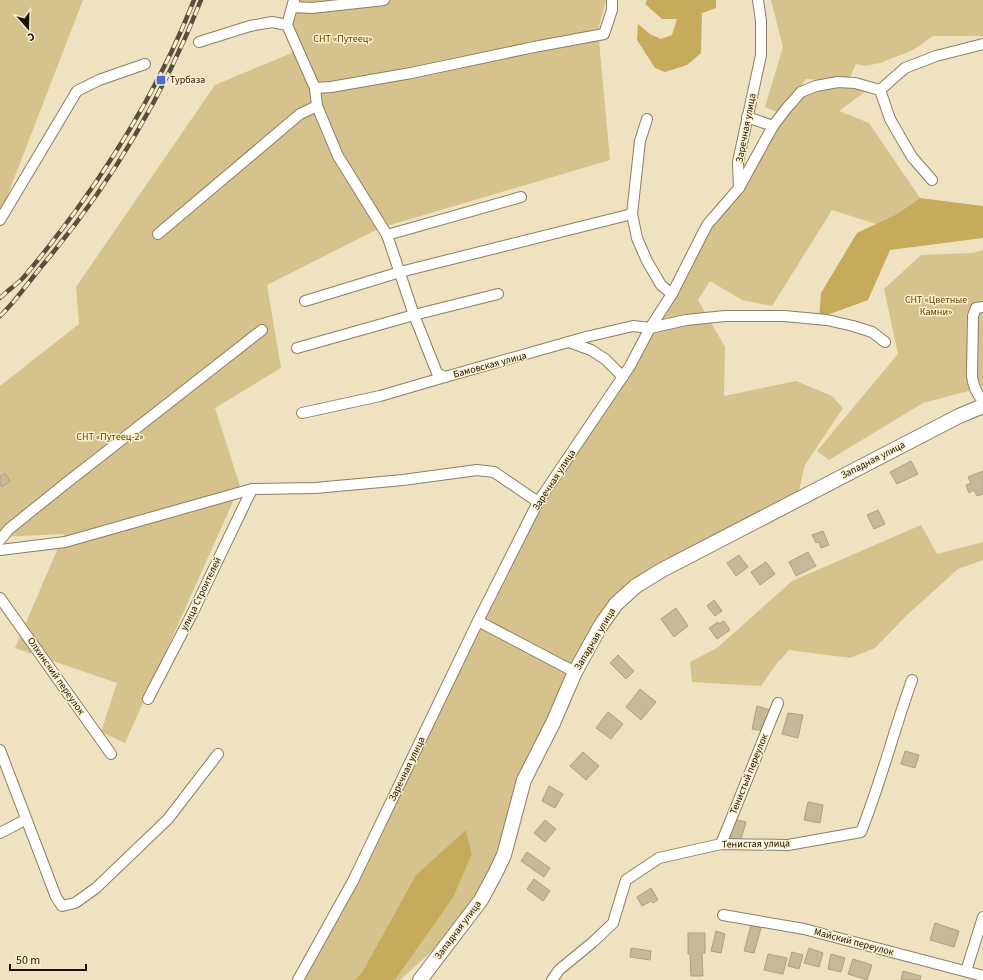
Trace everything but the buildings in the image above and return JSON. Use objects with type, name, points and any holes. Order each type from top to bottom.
[{"type":"main road","name":"Западная улица","points":[[420,980],[481,900],[496,872],[508,840],[524,780],[553,722],[575,672],[601,625],[616,604],[636,586],[662,570],[959,416],[983,406]]},
{"type":"street","points":[[199,42],[250,26],[272,22],[288,25],[294,4],[312,8],[384,0]]},
{"type":"street","points":[[315,88],[331,87],[411,73],[604,34],[612,10],[612,0]]},
{"type":"street","name":"Заречная улица","points":[[298,980],[353,881],[478,621],[538,502],[623,377],[650,328],[672,294],[707,225],[739,188],[738,162],[761,54],[761,20],[758,0]]},
{"type":"street","name":"Бамовская улица","points":[[288,25],[315,88],[317,106],[338,156],[387,235],[414,315],[437,373],[445,377],[569,342],[633,326],[650,328],[686,320],[709,317],[784,316],[827,320],[872,332],[885,342]]},
{"type":"street","points":[[880,90],[905,68],[936,56],[983,44]]},
{"type":"street","points":[[0,220],[76,91],[99,80],[145,64]]},
{"type":"street","points":[[739,188],[773,126],[801,92],[816,86],[838,82],[855,84],[880,90]]},
{"type":"street","points":[[880,90],[890,119],[912,157],[932,180]]},
{"type":"street","points":[[158,234],[300,114],[317,106]]},
{"type":"street","points":[[748,117],[773,126]]},
{"type":"street","points":[[647,119],[640,140],[632,214],[636,238],[647,261],[661,285],[672,294]]},
{"type":"street","points":[[387,235],[521,197]]},
{"type":"street","points":[[305,301],[400,272],[632,214]]},
{"type":"street","points":[[297,348],[414,315],[498,294]]},
{"type":"street","points":[[983,307],[976,308],[973,316],[972,376],[973,384],[978,395],[983,401]]},
{"type":"street","points":[[0,540],[9,529],[65,484],[262,330]]},
{"type":"street","points":[[569,342],[591,350],[605,359],[623,377]]},
{"type":"street","points":[[302,413],[380,396],[445,377]]},
{"type":"street","points":[[0,550],[65,542],[252,489],[315,488],[404,480],[477,470],[494,472],[538,502]]},
{"type":"street","name":"улица Строителей","points":[[148,699],[194,610],[252,489]]},
{"type":"street","name":"Олхинский переулок","points":[[0,598],[111,754]]},
{"type":"street","points":[[478,621],[575,672]]},
{"type":"street","name":"Тенистая улица","points":[[552,980],[558,970],[593,942],[613,923],[626,880],[659,858],[721,844],[788,845],[861,832],[912,680]]},
{"type":"street","name":"Тенистый переулок","points":[[721,844],[778,703]]},
{"type":"street","points":[[0,750],[25,820],[56,897],[62,906],[75,903],[96,888],[168,819],[218,754]]},
{"type":"street","points":[[0,833],[25,820]]},
{"type":"street","name":"Майский переулок","points":[[723,914],[804,929],[983,976]]},
{"type":"street","points":[[966,971],[983,917]]},
{"type":"green space","points":[[0,0],[83,0],[0,215]]},
{"type":"green space","name":"СНТ «Путеец-2»","points":[[290,0],[606,0],[598,30],[610,160],[380,228],[267,285],[281,368],[215,408],[240,486],[125,743],[101,732],[117,683],[15,648],[64,534],[0,537],[0,386],[79,324],[76,287],[215,85],[301,49],[291,22]]},
{"type":"green space","points":[[771,0],[983,0],[983,36],[933,36],[913,50],[880,63],[865,66],[856,64],[848,81],[806,79],[780,113],[765,107],[783,47]]},
{"type":"green space","points":[[816,86],[870,88],[839,111],[869,123],[920,198],[897,214],[876,224],[832,210],[772,306],[742,300],[710,281],[698,300],[725,347],[724,396],[796,381],[832,396],[843,408],[805,465],[797,499],[616,604],[534,762],[504,855],[464,922],[400,980],[395,980],[453,898],[472,854],[466,830],[355,980],[298,980],[304,971],[538,502],[623,377],[707,225],[739,188],[786,109]]},
{"type":"green space","name":"СНТ «Цветные Камни»","points":[[983,250],[983,387],[923,403],[829,460],[817,451],[898,354],[884,289],[921,255],[973,253]]},
{"type":"green space","points":[[921,525],[937,554],[983,542],[983,560],[958,569],[907,615],[875,648],[850,658],[789,650],[777,663],[761,686],[692,682],[690,662],[717,648],[792,581]]},
{"type":"shaded area","points":[[647,0],[716,0],[716,8],[702,13],[701,53],[687,65],[665,72],[655,68],[637,40],[638,24],[650,34],[661,39],[672,35],[677,19],[662,19],[645,4]]},
{"type":"shaded area","points":[[920,198],[983,206],[983,238],[890,250],[868,300],[819,318],[821,293],[857,233],[897,214]]},
{"type":"shaded area","points":[[466,830],[472,854],[453,898],[395,980],[355,980],[363,971],[416,875]]},
{"type":"railway","points":[[0,298],[23,278],[37,261],[77,209],[111,159],[157,82],[183,28],[194,0]]},
{"type":"railway","points":[[0,316],[6,311],[66,237],[89,206],[132,140],[169,72],[201,0]]},
{"type":"place","name":"Турбаза","points":[[161,80]]},
{"type":"park label","name":"СНТ «Путеец»","points":[[343,39]]}]
